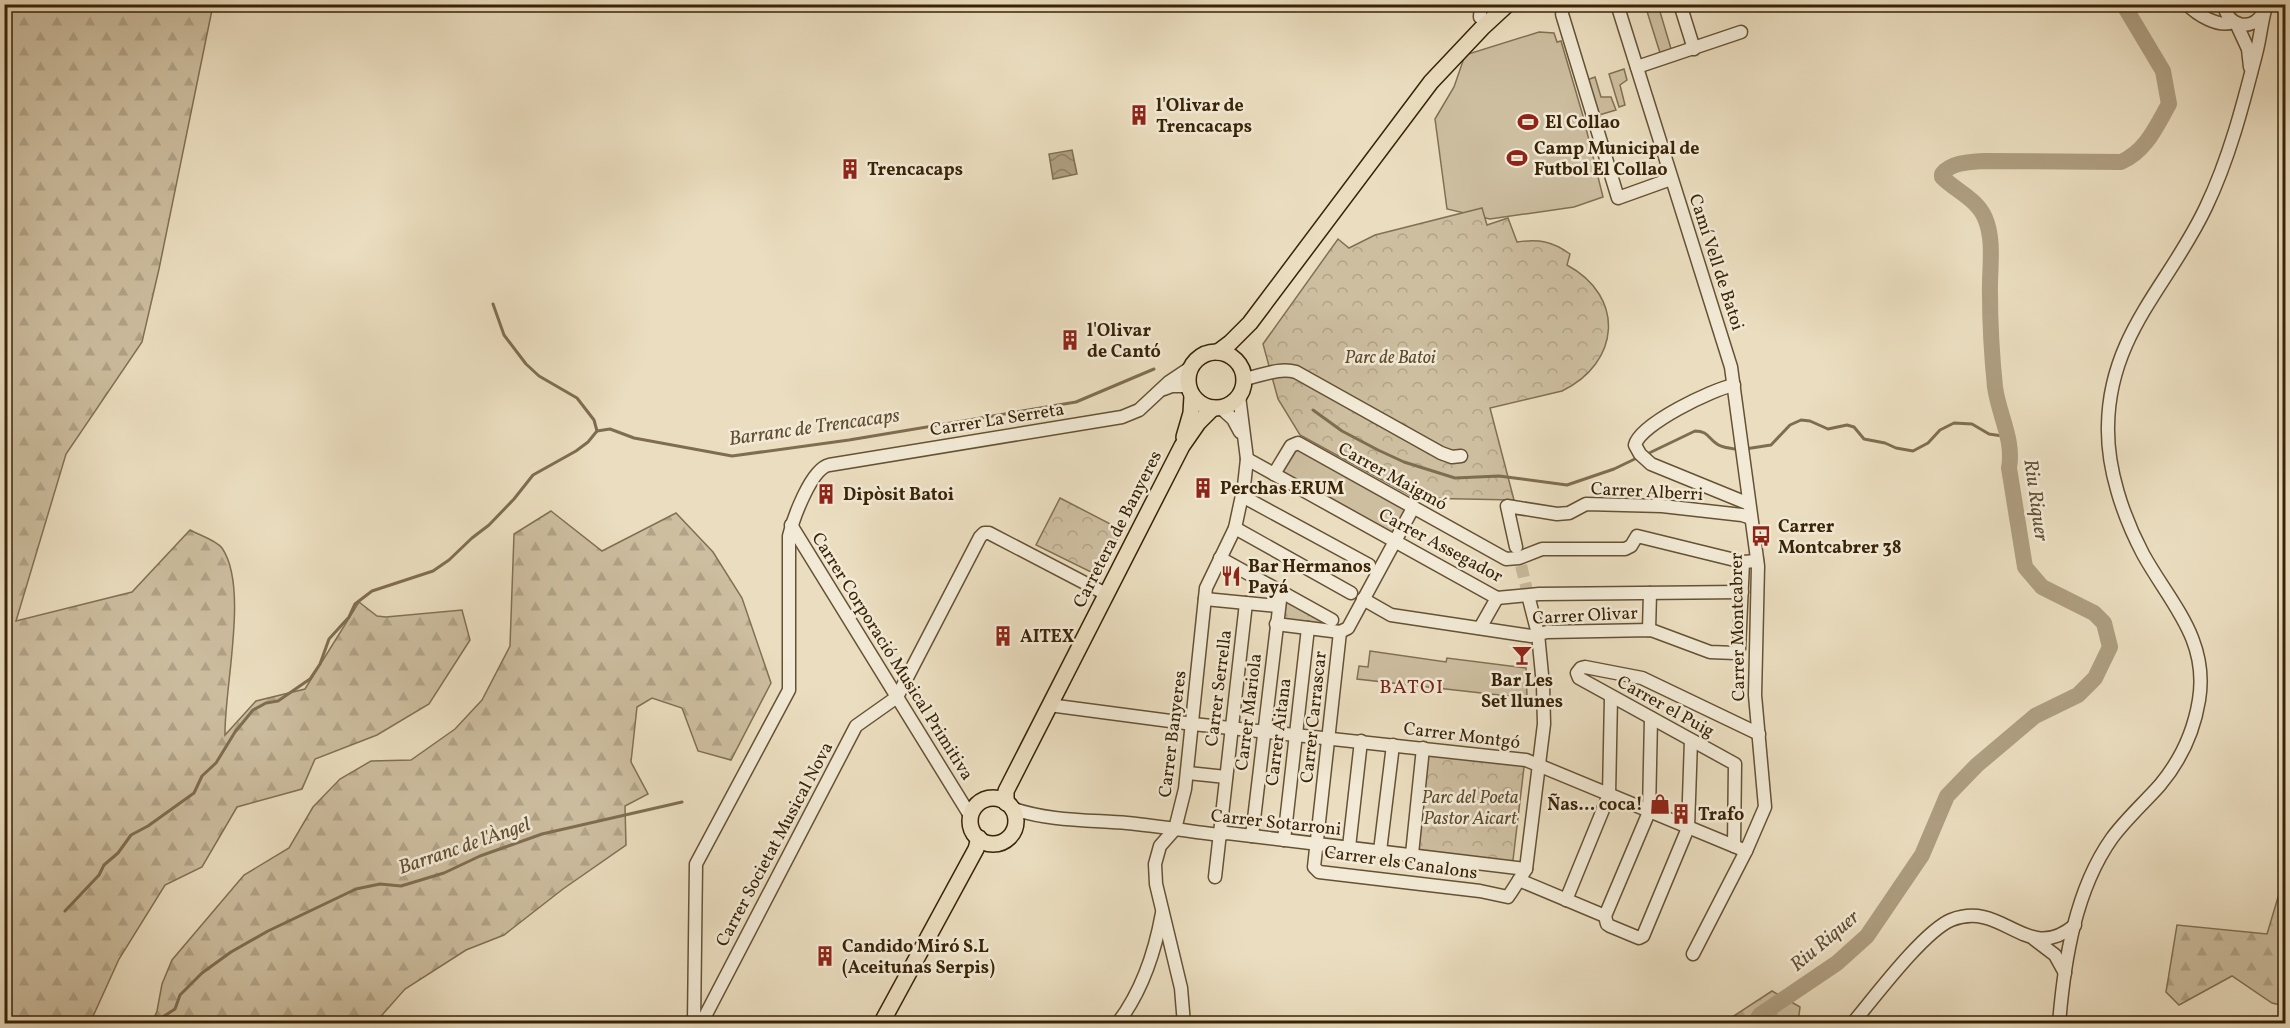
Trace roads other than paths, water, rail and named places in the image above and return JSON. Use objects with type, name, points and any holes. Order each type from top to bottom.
[{"type":"main road","points":[[1218,352],[1232,356],[1237,361],[1242,368],[1244,380],[1239,396],[1233,402],[1217,408],[1204,406],[1190,391],[1190,368],[1201,356],[1218,352],[1230,343],[1250,323],[1431,82],[1480,11],[1494,4]]},
{"type":"main road","points":[[1431,82],[1508,4]]},
{"type":"main road","points":[[1237,361],[1250,323]]},
{"type":"main road","name":"Carretera de Banyeres","points":[[1182,446],[1191,413],[1190,391]]},
{"type":"main road","name":"Carretera de Banyeres","points":[[1009,805],[1049,705],[1182,446],[1198,423],[1217,408]]},
{"type":"main road","points":[[987,799],[1009,805],[1015,825],[1008,838],[994,843],[981,843],[971,828],[970,810],[987,799]]},
{"type":"main road","points":[[881,1023],[981,843]]},
{"type":"street","name":"Camí Vell de Batoi","points":[[1617,4],[1731,367],[1749,504]]},
{"type":"street","points":[[1680,4],[1694,49]]},
{"type":"street","points":[[2187,4],[2206,17],[2226,25],[2235,22],[2251,24],[2259,19],[2265,7]]},
{"type":"street","points":[[2206,17],[2214,15],[2224,5],[2227,15],[2235,22],[2248,49],[2251,71]]},
{"type":"street","points":[[2059,1023],[2065,973],[2075,924],[2090,878],[2103,852],[2121,826],[2161,783],[2177,761],[2192,729],[2199,700],[2199,663],[2190,630],[2143,553],[2118,493],[2111,461],[2108,415],[2112,382],[2120,354],[2140,315],[2181,253],[2207,204],[2232,138],[2251,71],[2265,7]]},
{"type":"street","points":[[1562,14],[1618,198],[1671,179]]},
{"type":"street","points":[[1637,68],[1741,32]]},
{"type":"street","name":"Carrer La Serreta","points":[[791,525],[818,471],[823,467],[1122,417],[1139,410],[1169,382],[1190,368]]},
{"type":"street","points":[[1244,380],[1278,370],[1296,372],[1441,453],[1452,457],[1461,456]]},
{"type":"street","points":[[1163,389],[1172,386],[1190,391]]},
{"type":"street","points":[[1735,389],[1681,407],[1638,437],[1635,445],[1651,464],[1749,504]]},
{"type":"street","name":"Carrer Banyeres","points":[[1117,1023],[1131,1004],[1140,985],[1156,938],[1162,909],[1155,877],[1156,856],[1164,840],[1175,829],[1188,773],[1207,584],[1236,528],[1251,462],[1244,439],[1239,396]]},
{"type":"street","name":"Carrer Banyeres","points":[[1217,408],[1233,419],[1244,439]]},
{"type":"street","name":"Carrer Maigmó","points":[[1274,474],[1291,446],[1298,443],[1506,559],[1519,558],[1542,549],[1625,549],[1631,546],[1635,537],[1639,536],[1743,562]]},
{"type":"street","name":"Carrer Assegador","points":[[1251,462],[1497,598],[1539,594],[1742,592]]},
{"type":"street","points":[[1242,496],[1369,565]]},
{"type":"street","name":"Carrer Alberri","points":[[1516,547],[1507,506],[1565,514],[1586,504],[1662,506],[1751,518]]},
{"type":"street","name":"Carrer Montcabrer","points":[[1693,954],[1746,851],[1763,815],[1765,803],[1755,695],[1757,561],[1749,504]]},
{"type":"street","name":"Carrer Carrascar","points":[[1317,844],[1340,632],[1346,630],[1413,508]]},
{"type":"street","points":[[694,1023],[696,864],[789,690],[789,536],[791,525]]},
{"type":"street","name":"Carrer Corporació Musical Primitiva","points":[[791,525],[970,810]]},
{"type":"street","points":[[1236,528],[1351,593]]},
{"type":"street","points":[[897,697],[984,533],[989,533],[1106,594]]},
{"type":"street","points":[[1220,558],[1332,620]]},
{"type":"street","points":[[1743,562],[1757,561]]},
{"type":"street","name":"Carrer Montcabrer","points":[[1738,652],[1743,562]]},
{"type":"street","name":"Carrer Mariola","points":[[1252,836],[1281,592]]},
{"type":"street","points":[[1649,630],[1650,593]]},
{"type":"street","points":[[1480,628],[1497,598]]},
{"type":"street","points":[[1205,599],[1278,606]]},
{"type":"street","name":"Carrer Olivar","points":[[1363,599],[1391,615],[1531,636],[1547,632],[1649,630],[1710,652],[1738,652]]},
{"type":"street","points":[[1529,600],[1538,634],[1544,724],[1526,869],[1519,880],[1605,916]]},
{"type":"street","name":"Carrer Serrella","points":[[1215,877],[1246,603]]},
{"type":"street","points":[[1276,624],[1340,632]]},
{"type":"street","name":"Carrer Aitana","points":[[1284,840],[1308,628]]},
{"type":"street","name":"Carrer el Puig","points":[[1734,846],[1735,764],[1579,678],[1578,670],[1585,667],[1642,678],[1759,734]]},
{"type":"street","name":"Carrer Societat Musical Nova","points":[[701,1023],[856,726],[897,697]]},
{"type":"street","points":[[1566,900],[1609,795],[1611,697]]},
{"type":"street","name":"Carrer Montgó","points":[[1049,705],[1193,724],[1526,760],[1746,851]]},
{"type":"street","points":[[1651,718],[1649,812],[1605,916],[1610,926],[1639,938],[1646,932],[1688,828],[1691,740]]},
{"type":"street","points":[[1349,847],[1361,741]]},
{"type":"street","points":[[1380,851],[1393,745]]},
{"type":"street","points":[[1412,854],[1423,748]]},
{"type":"street","points":[[1188,773],[1226,777]]},
{"type":"street","name":"Carrer Sotarroni","points":[[1009,805],[1068,819],[1163,826],[1219,835],[1227,833],[1526,869]]},
{"type":"street","name":"Carrer els Canalons","points":[[1317,844],[1313,865],[1319,872],[1509,896],[1519,880]]},
{"type":"street","points":[[1162,909],[1181,988],[1184,1023]]},
{"type":"street","points":[[1852,1023],[1927,937],[1950,921],[1964,917],[1990,918],[2034,939],[2055,955],[2065,973]]},
{"type":"street","points":[[2034,939],[2059,937],[2075,924]]},
{"type":"water","points":[[1072,150],[1077,174],[1053,179],[1049,154]]},
{"type":"waterway","name":"Riu Riquer","points":[[1754,1024],[1760,1015],[1837,963],[1867,936],[1922,855],[1947,796],[1977,765],[2035,716],[2078,695],[2095,678],[2110,647],[2104,623],[2094,613],[2042,587],[2025,567],[2009,468],[2008,437],[1995,387],[1990,318],[1990,236],[1981,211],[1972,200],[1942,177],[1942,174],[1951,167],[1967,162],[2121,162],[2137,152],[2150,138],[2169,104],[2163,71],[2123,4]]},
{"type":"waterway","points":[[493,304],[504,335],[526,364],[539,376],[577,398],[594,420],[597,431]]},
{"type":"waterway","name":"Barranc de Trencacaps","points":[[65,911],[99,875],[104,865],[118,853],[131,835],[148,826],[194,793],[202,776],[216,763],[235,732],[253,710],[266,703],[278,701],[310,679],[320,664],[329,639],[349,617],[355,604],[372,591],[433,571],[449,560],[489,525],[533,475],[576,451],[597,431],[610,429],[634,438],[732,456],[849,440],[1076,402],[1154,369]]},
{"type":"waterway","name":"Barranc de Trencacaps","points":[[1313,410],[1342,431],[1378,450],[1404,462],[1455,478],[1499,476],[1567,485],[1614,469],[1639,457]]},
{"type":"waterway","name":"Barranc de Trencacaps","points":[[1745,449],[1771,445],[1790,425],[1801,420],[1810,421],[1828,429],[1847,425],[1854,427],[1864,439],[1913,451],[1928,443],[1940,430],[1954,423],[1972,424],[1989,434],[2009,437]]},
{"type":"waterway","name":"Barranc de Trencacaps","points":[[1645,455],[1695,431],[1705,434],[1719,445],[1738,450]]},
{"type":"waterway","name":"Barranc de l'Àngel","points":[[152,1024],[175,1009],[180,995],[202,973],[231,952],[268,931],[356,889],[380,884],[401,886],[444,873],[480,856],[542,834],[682,802]]},
{"type":"tunnel","points":[[1517,548],[1529,599]]},
{"type":"place","name":"l'Olivar de Trencacaps","points":[[1139,115]]},
{"type":"place","name":"El Collao","points":[[1528,122]]},
{"type":"place","name":"Camp Municipal de Futbol El Collao","points":[[1517,158]]},
{"type":"place","name":"Trencacaps","points":[[850,169]]},
{"type":"place","name":"l'Olivar de Cantó","points":[[1070,340]]},
{"type":"place","name":"Perchas ERUM","points":[[1203,488]]},
{"type":"place","name":"Dipòsit Batoi","points":[[826,494]]},
{"type":"place","name":"Carrer Montcabrer 38","points":[[1761,536]]},
{"type":"place","name":"Bar Hermanos Payá","points":[[1231,576]]},
{"type":"place","name":"AITEX","points":[[1003,636]]},
{"type":"place","name":"Bar Les Set llunes","points":[[1522,655]]},
{"type":"place","name":"Ñas... coca!","points":[[1660,804]]},
{"type":"place","name":"Trafo","points":[[1681,814]]},
{"type":"place","name":"Candido Miró S.L (Aceitunas Serpis)","points":[[825,956]]},
{"type":"district","name":"BATOI","points":[[1412,686]]},
{"type":"park label","name":"Parc de Batoi","points":[[1390,357]]},
{"type":"park label","name":"Parc del Poeta Pastor Aicart","points":[[1470,807]]}]
